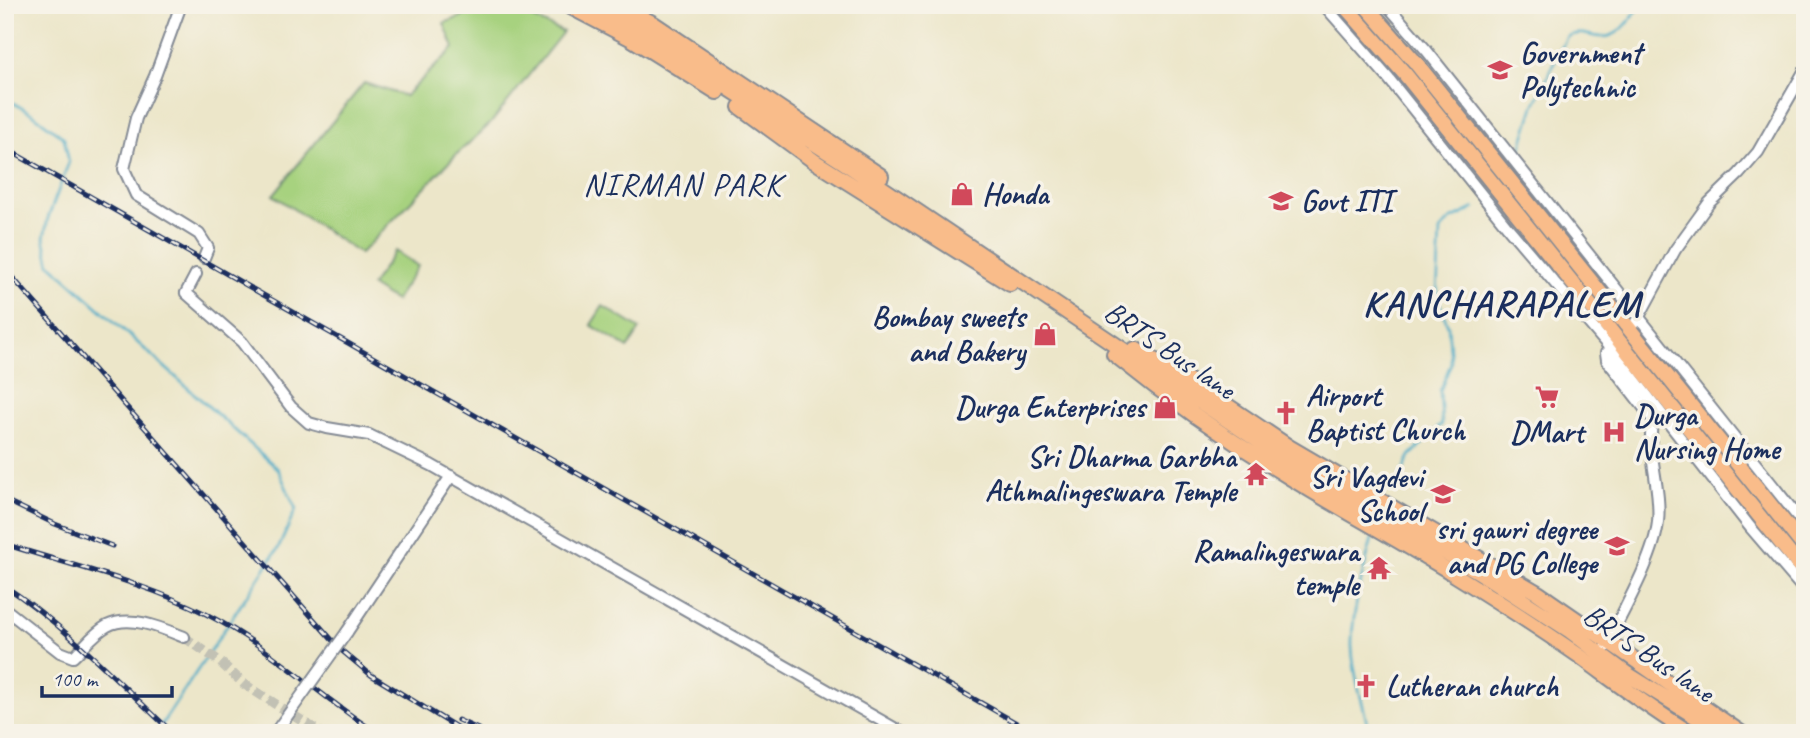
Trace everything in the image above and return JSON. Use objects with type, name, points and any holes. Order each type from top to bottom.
[{"type":"main road","points":[[567,5],[632,39],[733,102],[814,161],[1046,308],[1228,438],[1284,474],[1457,576],[1741,733]]},
{"type":"main road","name":"BRTS Bus lane","points":[[591,5],[649,37],[842,161],[1293,464],[1479,572],[1627,674],[1722,733]]},
{"type":"main road","points":[[618,5],[654,24],[807,125],[1137,350],[1195,384],[1289,447],[1512,577],[1602,655],[1650,708],[1690,733]]},
{"type":"main road","points":[[1344,5],[1405,74],[1614,345],[1805,573]]},
{"type":"main road","points":[[1365,5],[1634,324],[1805,548]]},
{"type":"street","points":[[181,5],[136,118],[124,169],[136,195],[199,234],[208,248],[204,258]]},
{"type":"street","points":[[1324,5],[1389,79],[1509,229],[1614,345],[1654,413],[1805,591]]},
{"type":"street","points":[[1387,5],[1427,51],[1634,324],[1805,526]]},
{"type":"street","points":[[1614,345],[1634,324],[1675,250],[1709,203],[1758,152],[1805,70]]},
{"type":"street","points":[[196,274],[186,293],[243,342],[291,407],[309,423],[369,435],[450,476],[903,733]]},
{"type":"street","points":[[1602,655],[1637,581],[1658,525],[1651,438],[1654,413]]},
{"type":"street","points":[[275,733],[347,632],[450,476]]},
{"type":"street","points":[[5,609],[70,657],[78,653],[99,632],[115,623],[139,623],[184,637]]},
{"type":"green space","points":[[493,5],[504,5],[563,32],[490,124],[457,154],[360,254],[273,195],[364,83],[405,96],[454,48],[444,23]]},
{"type":"green space","points":[[395,251],[418,266],[395,301],[371,286]]},
{"type":"green space","points":[[603,306],[640,329],[628,348],[591,325]]},
{"type":"waterway","points":[[1526,168],[1520,151],[1534,106],[1567,36],[1582,34],[1601,37],[1614,34],[1624,27],[1640,5]]},
{"type":"waterway","points":[[5,98],[34,115],[64,138],[69,162],[48,218],[44,238],[50,264],[278,469],[296,509],[279,547],[156,733]]},
{"type":"waterway","points":[[1394,489],[1410,456],[1442,424],[1440,391],[1451,363],[1448,326],[1437,296],[1440,231],[1450,220],[1475,208]]},
{"type":"waterway","points":[[1369,733],[1354,669],[1352,635],[1372,539]]},
{"type":"tunnel","points":[[184,637],[219,661],[244,684],[321,733]]},
{"type":"railway","points":[[5,148],[1034,733]]},
{"type":"railway","points":[[5,269],[341,650],[371,675],[466,733]]},
{"type":"railway","points":[[5,500],[55,524],[112,546]]},
{"type":"railway","points":[[5,544],[133,584],[206,614],[251,640],[377,733]]},
{"type":"railway","points":[[5,586],[71,637],[173,733]]},
{"type":"railway","points":[[458,720],[487,733]]},
{"type":"place","name":"Government Polytechnic","points":[[1500,70]]},
{"type":"place","name":"Honda","points":[[962,194]]},
{"type":"place","name":"Govt ITI","points":[[1281,201]]},
{"type":"place","name":"Bombay sweets and Bakery","points":[[1045,334]]},
{"type":"place","name":"DMart","points":[[1547,397]]},
{"type":"place","name":"Durga Enterprises","points":[[1165,407]]},
{"type":"place","name":"Airport Baptist Church","points":[[1286,413]]},
{"type":"place","name":"Durga Nursing Home","points":[[1614,432]]},
{"type":"place","name":"Sri Dharma Garbha Athmalingeswara Temple","points":[[1256,474]]},
{"type":"place","name":"Sri Vagdevi School","points":[[1443,494]]},
{"type":"place","name":"sri gawri degree and PG College","points":[[1617,546]]},
{"type":"place","name":"Ramalingeswara temple","points":[[1379,568]]},
{"type":"place","name":"Lutheran church","points":[[1366,686]]},
{"type":"district","name":"NIRMAN PARK","points":[[683,184]]},
{"type":"district","name":"KANCHARAPALEM","points":[[1502,303]]}]
